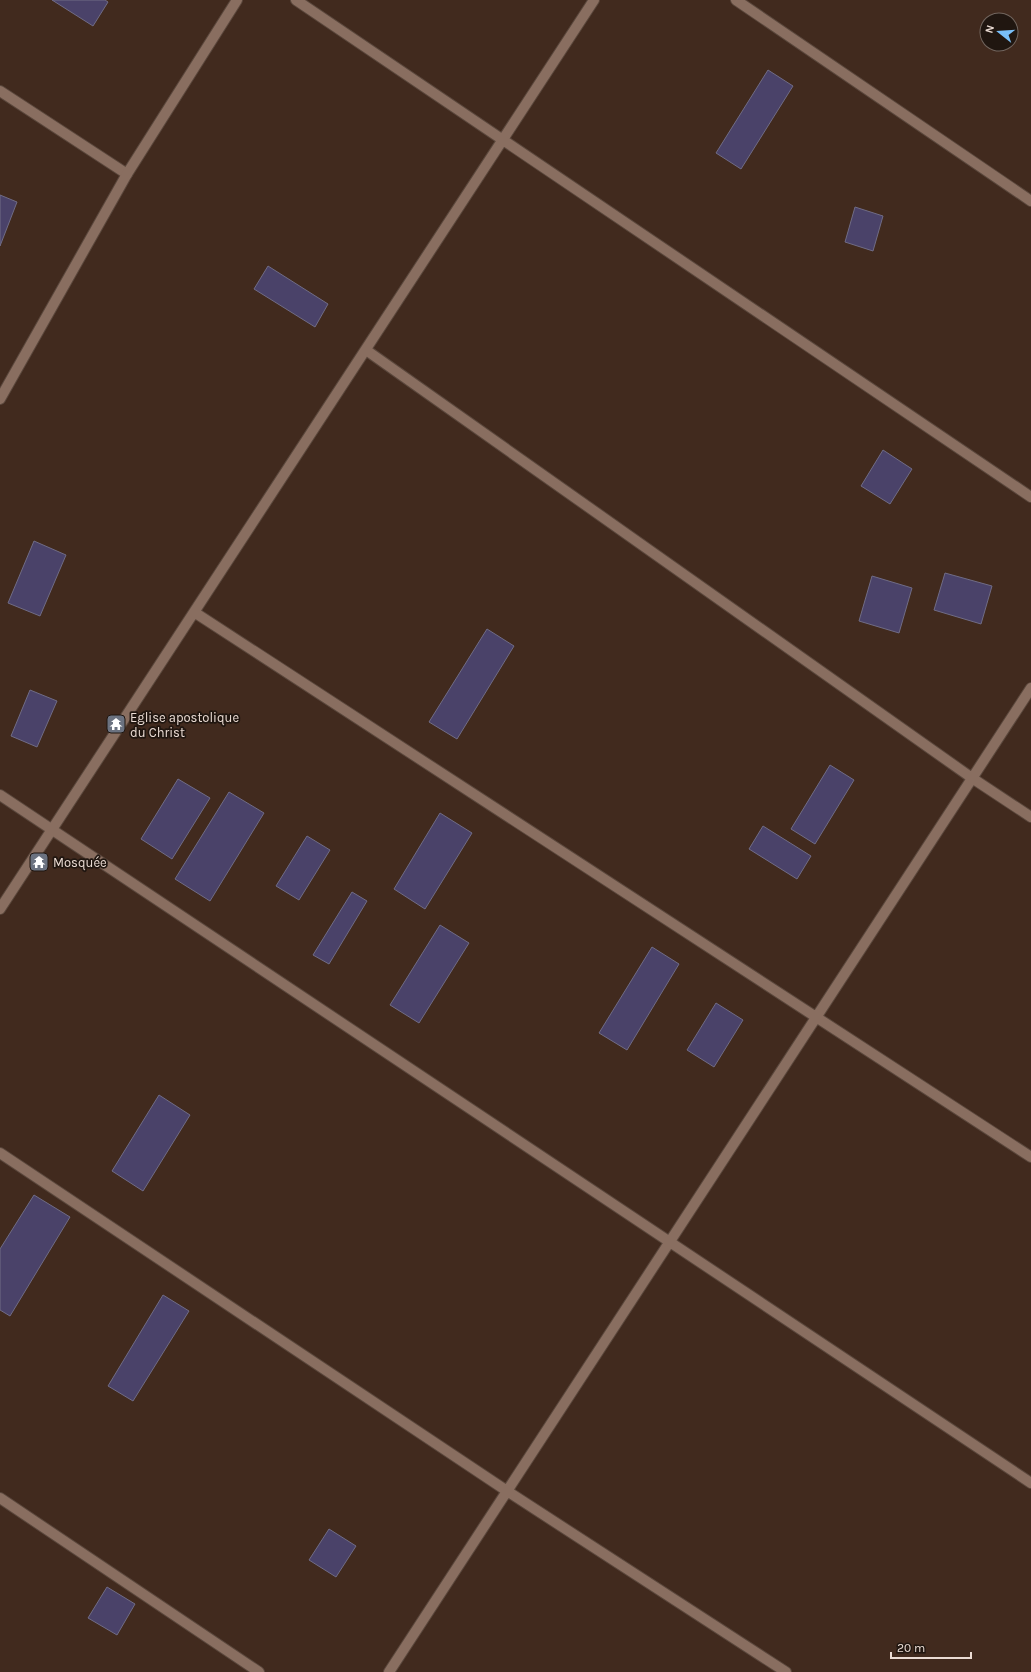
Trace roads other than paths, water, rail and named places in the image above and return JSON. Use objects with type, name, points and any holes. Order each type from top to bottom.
[{"type":"street","points":[[0,399],[127,174],[237,0]]},
{"type":"street","points":[[296,0],[1031,497]]},
{"type":"street","points":[[0,909],[594,0]]},
{"type":"street","points":[[736,0],[1031,200]]},
{"type":"street","points":[[0,91],[127,174]]},
{"type":"street","points":[[366,350],[972,778],[1031,816]]},
{"type":"street","points":[[194,612],[1031,1157]]},
{"type":"street","points":[[389,1672],[1031,688]]},
{"type":"street","points":[[0,795],[1031,1483]]},
{"type":"street","points":[[0,1153],[507,1492],[786,1672]]},
{"type":"street","points":[[0,1498],[259,1672]]},
{"type":"place","name":"Eglise apostolique du Christ","points":[[116,724]]},
{"type":"place","name":"Mosquée","points":[[39,862]]}]
